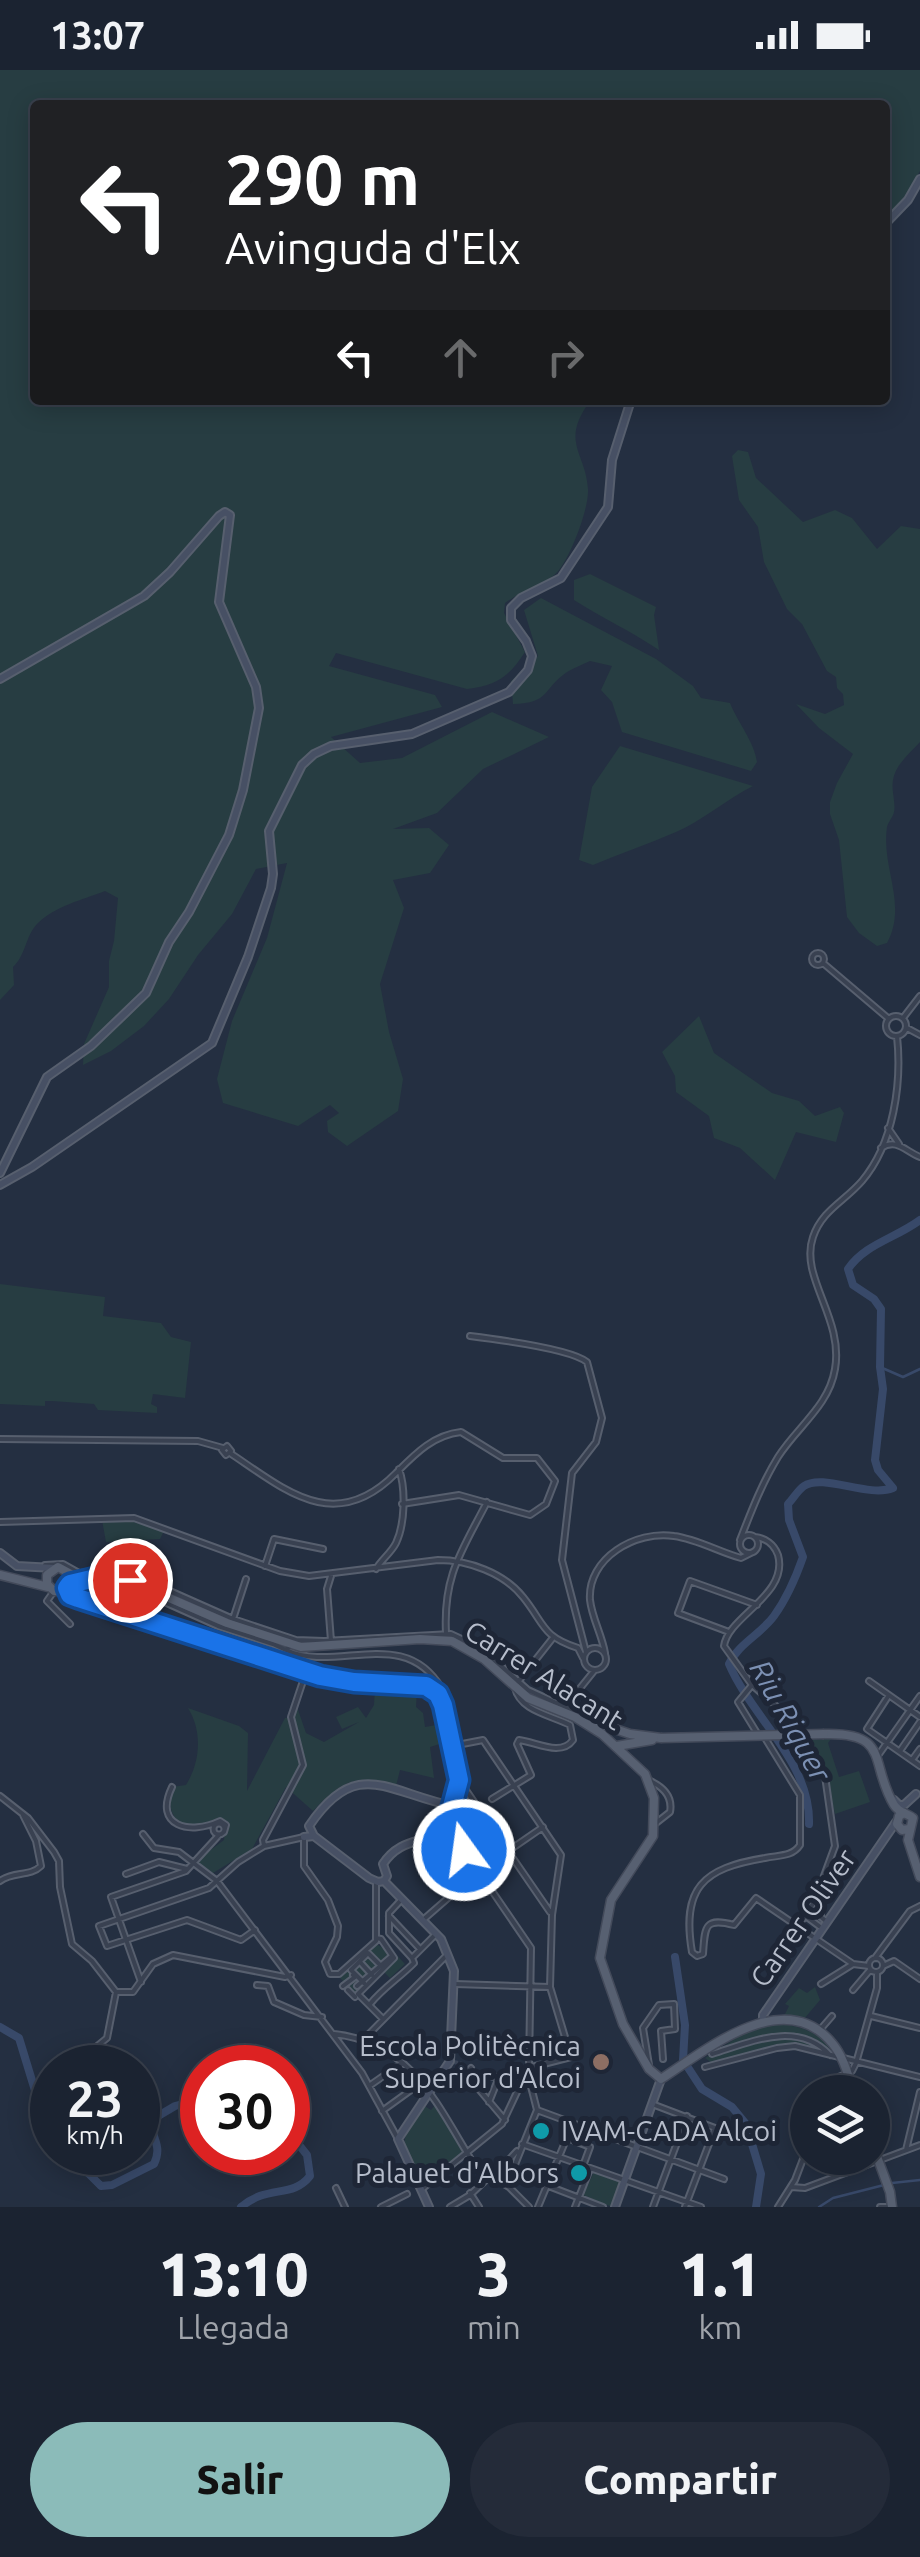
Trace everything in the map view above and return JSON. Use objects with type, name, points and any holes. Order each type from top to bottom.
[{"type":"main road","points":[[29,1584],[49,1573],[66,1570],[63,1587]]},
{"type":"main road","points":[[49,1573],[63,1587]]},
{"type":"main road","points":[[0,1575],[29,1584],[63,1587]]},
{"type":"main road","name":"Carrer Alacant","points":[[63,1587],[82,1580],[120,1577],[292,1644],[446,1640],[472,1651],[535,1702],[572,1712],[604,1729],[648,1780]]},
{"type":"main road","points":[[604,1729],[661,1738]]},
{"type":"main road","points":[[619,1746],[627,1740],[623,1732]]},
{"type":"main road","points":[[619,1746],[661,1738],[857,1736],[870,1744],[895,1807],[907,1822],[908,1841],[920,1877]]},
{"type":"main road","points":[[648,1780],[654,1798],[655,1824]]},
{"type":"main road","name":"Carrer Alacant","points":[[655,1824],[647,1848],[611,1900],[600,1958],[621,2021],[658,2081]]},
{"type":"main road","points":[[658,2081],[758,2022],[790,2020],[819,2031],[832,2042],[848,2075]]},
{"type":"main road","points":[[883,2175],[890,2207]]},
{"type":"street","points":[[890,218],[920,179]]},
{"type":"street","points":[[0,1185],[32,1168],[212,1042],[248,957],[271,888],[268,832],[294,776],[308,759],[338,744],[412,734],[504,696],[520,683],[530,666],[531,652],[511,620],[511,608],[520,598],[562,578],[606,510],[611,496],[612,460],[629,405]]},
{"type":"street","points":[[0,680],[144,596],[220,514],[230,515],[219,602],[244,655],[259,708],[243,790],[229,835],[192,908],[169,942],[146,993],[92,1046],[50,1075],[0,1173]]},
{"type":"street","points":[[823,963],[889,1019]]},
{"type":"street","points":[[903,1018],[920,996]]},
{"type":"street","points":[[889,1019],[903,1018]]},
{"type":"street","points":[[903,1018],[906,1027],[920,1035]]},
{"type":"street","points":[[889,1019],[888,1030],[898,1036]]},
{"type":"street","points":[[726,1552],[737,1552],[750,1514],[778,1458],[825,1397],[834,1371],[836,1344],[832,1324],[810,1266],[814,1234],[829,1210],[864,1179],[880,1148],[897,1089],[898,1036],[906,1027]]},
{"type":"street","points":[[888,1128],[900,1144],[920,1157]]},
{"type":"street","points":[[880,1148],[900,1144]]},
{"type":"street","points":[[470,1336],[562,1353],[587,1362],[602,1418],[596,1442],[572,1474],[562,1560],[581,1621],[586,1666],[594,1671]]},
{"type":"street","points":[[0,1439],[198,1441],[230,1447],[230,1453],[285,1491],[320,1502],[348,1501],[367,1494],[424,1446],[461,1432],[503,1458],[537,1458],[555,1479],[546,1504],[532,1514],[450,1494],[402,1504]]},
{"type":"street","points":[[376,1569],[397,1540],[402,1504],[399,1470]]},
{"type":"street","points":[[446,1632],[446,1593],[456,1562],[487,1502]]},
{"type":"street","points":[[750,1514],[758,1544]]},
{"type":"street","points":[[2,1521],[134,1518],[294,1574],[332,1574],[438,1560],[456,1562],[480,1568],[514,1588],[552,1638],[578,1648],[585,1655]]},
{"type":"street","points":[[572,1712],[594,1671],[606,1664],[590,1603],[591,1587],[600,1566],[618,1548],[665,1535],[743,1558],[767,1541]]},
{"type":"street","points":[[740,1542],[745,1535],[767,1541],[777,1553],[778,1566],[770,1588],[724,1641],[752,1685],[785,1714],[825,1776],[835,1846],[821,1882],[823,1924]]},
{"type":"street","points":[[265,1566],[274,1539],[323,1549]]},
{"type":"street","points":[[740,1542],[745,1552],[753,1552]]},
{"type":"street","points":[[0,1553],[14,1565],[49,1573]]},
{"type":"street","name":"Carrer Alacant","points":[[34,1568],[58,1563],[80,1573],[120,1577],[273,1637]]},
{"type":"street","points":[[29,1584],[34,1568]]},
{"type":"street","points":[[332,1574],[327,1589],[332,1640]]},
{"type":"street","points":[[88,1601],[86,1592],[92,1585],[120,1577]]},
{"type":"street","points":[[234,1619],[246,1578]]},
{"type":"street","points":[[729,1632],[678,1613],[690,1581],[757,1605]]},
{"type":"street","points":[[70,1624],[47,1601],[63,1587],[88,1601],[306,1672],[354,1682],[426,1686],[440,1696]]},
{"type":"street","name":"Carrer Alacant","points":[[292,1644],[446,1632],[476,1644],[516,1684]]},
{"type":"street","points":[[585,1655],[595,1648],[600,1632]]},
{"type":"street","points":[[492,1799],[531,1774],[518,1741],[562,1749],[569,1747],[574,1738],[570,1725],[527,1706],[516,1696],[516,1684],[552,1638]]},
{"type":"street","points":[[292,1644],[306,1657],[396,1654],[432,1676],[442,1689],[440,1696],[459,1780],[552,1915]]},
{"type":"street","points":[[595,1648],[605,1653]]},
{"type":"street","points":[[264,1846],[302,1764],[291,1717],[306,1672]]},
{"type":"street","points":[[869,1681],[920,1719],[900,1752]]},
{"type":"street","points":[[752,1685],[739,1703],[752,1727],[771,1744],[796,1786],[802,1812],[801,1843],[794,1853],[732,1865],[700,1884],[689,1913],[694,1954],[703,1954],[704,1934],[712,1923],[718,1920],[736,1924],[756,1898],[853,1964],[877,1972]]},
{"type":"street","points":[[889,1695],[867,1728],[920,1766]]},
{"type":"street","points":[[877,1757],[920,1696]]},
{"type":"street","points":[[419,2189],[502,2124],[517,2092],[518,2072],[570,2057],[550,1987],[552,1915],[561,1855],[484,1740],[452,1746]]},
{"type":"street","points":[[912,1760],[920,1749]]},
{"type":"street","points":[[344,1973],[376,1938],[376,1872],[383,1870],[384,1862],[397,1847],[440,1833],[447,1825],[459,1780]]},
{"type":"street","name":"Carrer Alacant","points":[[648,1780],[664,1792],[671,1806],[655,1824]]},
{"type":"street","points":[[356,1997],[346,1988],[355,1977],[333,1975],[326,1970],[325,1962],[338,1926],[328,1900],[304,1866],[304,1836],[309,1826],[339,1793],[360,1783],[453,1806]]},
{"type":"street","points":[[141,1982],[112,1897],[187,1869],[226,1827],[222,1821],[200,1830],[176,1824],[166,1802],[172,1787]]},
{"type":"street","points":[[889,1792],[901,1805],[918,1791]]},
{"type":"street","name":"Carrer Oliver","points":[[758,2022],[884,1841],[907,1822],[918,1791]]},
{"type":"street","points":[[0,1796],[23,1815],[59,1861],[60,1886],[75,1950],[92,1962],[116,1992],[130,1993],[156,1962],[177,1955],[290,1975]]},
{"type":"street","points":[[0,1880],[12,1874],[35,1872],[42,1866],[36,1841],[23,1815]]},
{"type":"street","points":[[447,1825],[529,1944],[528,2069],[538,2110],[512,2172],[604,2207]]},
{"type":"street","points":[[309,1826],[314,1836],[402,1899],[436,1934],[454,1968],[452,2062],[398,2139]]},
{"type":"street","points":[[422,1920],[478,1871],[543,1828]]},
{"type":"street","points":[[143,1834],[154,1848],[179,1852],[217,1881],[322,2016],[369,2086],[429,2207]]},
{"type":"street","points":[[255,1930],[241,1940],[187,1920],[105,1945],[99,1925],[210,1888],[238,1862],[264,1846],[314,1836]]},
{"type":"street","points":[[429,1837],[461,1885]]},
{"type":"street","points":[[126,1874],[160,1862],[187,1869]]},
{"type":"street","points":[[800,1924],[821,1892]]},
{"type":"street","points":[[369,2005],[414,1964],[390,1936],[390,1910],[402,1899]]},
{"type":"street","points":[[853,1990],[911,1910],[920,1906]]},
{"type":"street","points":[[389,1916],[420,1949]]},
{"type":"street","points":[[805,1916],[823,1924]]},
{"type":"street","points":[[412,1958],[436,1934]]},
{"type":"street","points":[[376,1938],[381,1939],[394,1958],[358,1994],[383,2020]]},
{"type":"street","points":[[364,1983],[352,1970],[368,1954],[381,1966]]},
{"type":"street","points":[[364,2038],[449,1954]]},
{"type":"street","points":[[357,1986],[392,1956]]},
{"type":"street","points":[[875,1958],[883,1966]]},
{"type":"street","points":[[850,2075],[869,2015],[877,1972],[894,1961],[920,1978]]},
{"type":"street","points":[[360,1962],[372,1974]]},
{"type":"street","points":[[822,1984],[853,1964]]},
{"type":"street","points":[[453,1984],[550,1987]]},
{"type":"street","points":[[257,1986],[268,1986],[274,2002],[304,2016],[322,2016]]},
{"type":"street","points":[[97,2045],[107,2038],[116,1992]]},
{"type":"street","points":[[646,2063],[650,2064],[643,2028],[659,2005],[674,2004],[675,2029],[661,2031],[663,2058]]},
{"type":"street","points":[[869,2015],[920,2028]]},
{"type":"street","points":[[819,2031],[832,2016]]},
{"type":"street","points":[[758,2022],[765,2038]]},
{"type":"street","points":[[334,2034],[364,2038],[403,2062],[430,2090],[468,2153],[490,2178],[510,2186],[530,2207]]},
{"type":"street","points":[[712,2051],[765,2038],[804,2037],[830,2054]]},
{"type":"street","points":[[705,2067],[786,2046],[920,2076]]},
{"type":"street","points":[[369,2086],[403,2062]]},
{"type":"street","points":[[463,2078],[471,2068]]},
{"type":"street","points":[[476,2076],[499,2078],[488,2107]]},
{"type":"street","points":[[614,2207],[658,2081]]},
{"type":"street","points":[[382,2111],[418,2085]]},
{"type":"street","points":[[477,2087],[502,2124]]},
{"type":"street","points":[[906,2150],[920,2092]]},
{"type":"street","points":[[652,2104],[712,2125],[715,2130],[686,2204]]},
{"type":"street","points":[[538,2110],[724,2178]]},
{"type":"street","points":[[654,2207],[686,2116]]},
{"type":"street","points":[[538,2207],[573,2122]]},
{"type":"street","points":[[566,2138],[590,2148],[582,2166]]},
{"type":"street","points":[[890,2156],[920,2145]]},
{"type":"street","points":[[521,2147],[701,2207]]},
{"type":"street","points":[[452,2205],[490,2178],[521,2147]]},
{"type":"street","points":[[576,2207],[590,2168]]},
{"type":"street","points":[[778,2207],[796,2175]]},
{"type":"street","points":[[791,2187],[804,2188],[839,2175]]},
{"type":"street","points":[[336,2188],[345,2207]]},
{"type":"street","points":[[470,2193],[480,2207]]},
{"type":"street","points":[[380,2207],[408,2194]]},
{"type":"street","points":[[880,2207],[890,2207]]},
{"type":"green space","points":[[0,70],[920,70],[920,171],[890,215],[890,100],[30,100],[30,405],[588,405],[575,437],[588,489],[586,508],[564,563],[541,584],[505,603],[504,613],[525,652],[501,679],[467,689],[336,653],[329,666],[435,695],[442,707],[331,737],[360,763],[402,758],[492,712],[549,737],[483,769],[437,813],[393,829],[429,828],[449,845],[430,873],[393,880],[404,908],[380,984],[403,1079],[398,1111],[347,1146],[328,1132],[327,1121],[339,1113],[330,1105],[298,1126],[223,1103],[217,1079],[232,1021],[267,938],[287,863],[256,869],[232,914],[169,999],[144,1026],[111,1051],[83,1065],[84,1044],[109,987],[118,898],[105,891],[44,918],[33,929],[13,967],[14,985],[0,1000]]},
{"type":"green space","points":[[738,450],[748,452],[756,478],[803,522],[835,510],[852,518],[877,549],[901,526],[920,529],[920,742],[894,775],[894,808],[886,842],[895,914],[887,943],[877,946],[859,933],[847,917],[839,840],[830,814],[837,783],[853,754],[796,704],[825,714],[844,705],[843,694],[802,624],[787,609],[764,562],[758,527],[739,500],[732,456]]},
{"type":"green space","points":[[590,574],[656,607],[659,650],[574,600],[574,580]]},
{"type":"green space","points":[[541,598],[656,659],[693,686],[701,698],[730,703],[755,754],[757,762],[751,771],[622,732],[612,702],[601,690],[612,666],[590,661],[567,672],[540,698],[513,704],[511,681],[538,656],[524,610]]},
{"type":"green space","points":[[620,746],[753,786],[685,828],[593,865],[579,860],[592,787]]},
{"type":"green space","points":[[699,1016],[714,1053],[772,1093],[799,1101],[815,1116],[840,1107],[844,1113],[836,1142],[796,1132],[775,1180],[740,1148],[714,1138],[709,1116],[676,1092],[675,1076],[662,1052]]},
{"type":"green space","points":[[0,1284],[105,1297],[103,1316],[161,1323],[171,1337],[191,1342],[185,1398],[153,1394],[151,1404],[157,1407],[157,1413],[98,1410],[94,1404],[52,1401],[45,1401],[45,1406],[0,1404]]},
{"type":"green space","points":[[102,1520],[130,1521],[164,1531],[160,1539],[106,1542]]},
{"type":"green space","points":[[375,1689],[417,1689],[416,1707],[423,1713],[425,1727],[442,1724],[446,1742],[430,1747],[434,1778],[400,1770],[396,1786],[370,1780],[350,1782],[313,1811],[286,1787],[252,1849],[213,1873],[196,1861],[224,1840],[225,1827],[219,1822],[189,1827],[171,1809],[172,1787],[186,1785],[197,1757],[198,1737],[188,1708],[248,1733],[247,1791],[285,1718],[294,1718],[297,1707],[306,1733],[324,1742],[359,1722],[342,1729],[336,1717],[358,1707],[366,1718],[374,1705]]},
{"type":"green space","points":[[831,1739],[828,1743],[839,1777],[859,1771],[870,1802],[835,1814],[823,1766],[803,1740]]},
{"type":"green space","points":[[380,1937],[405,1964],[390,1978],[383,1971],[356,1994],[340,1978],[376,1944],[385,1949]]},
{"type":"green space","points":[[815,1987],[820,2000],[804,2019],[784,2016],[789,2006],[785,2004],[799,1988],[807,1993]]},
{"type":"green space","points":[[776,2024],[808,2031],[822,2039],[831,2052],[790,2044],[712,2063],[705,2058],[749,2030]]},
{"type":"green space","points":[[436,2104],[465,2152],[420,2185],[406,2151],[406,2137],[423,2105],[431,2110]]},
{"type":"green space","points":[[594,2172],[621,2182],[612,2207],[583,2195]]},
{"type":"waterway","name":"Riu Riquer","points":[[809,1824],[801,1780],[729,1664],[774,1616],[797,1572],[803,1557],[789,1520],[788,1504],[800,1490],[822,1482],[871,1490],[893,1488],[875,1460],[883,1389],[881,1309],[874,1299],[853,1285],[848,1269],[872,1247],[920,1220]]},
{"type":"waterway","points":[[880,1367],[903,1377],[920,1369]]},
{"type":"waterway","name":"Riu Riquer","points":[[675,1957],[685,2025],[683,2060],[702,2089],[732,2107],[746,2124],[761,2174],[756,2207]]},
{"type":"waterway","points":[[0,2027],[19,2038],[30,2074]]},
{"type":"waterway","points":[[160,2115],[180,2105]]},
{"type":"waterway","points":[[90,2175],[101,2186],[132,2175]]},
{"type":"waterway","points":[[241,2207],[261,2196],[295,2187],[310,2175]]},
{"type":"waterway","points":[[892,2183],[920,2180]]},
{"type":"waterway","points":[[819,2207],[833,2198],[884,2185]]},
{"type":"tunnel","points":[[454,2062],[462,2064]]},
{"type":"place","name":"Escola Politècnica Superior d'Alcoi","points":[[601,2062]]},
{"type":"place","name":"IVAM-CADA Alcoi","points":[[541,2131]]},
{"type":"place","name":"Palauet d'Albors","points":[[579,2173]]},
{"type":"route","points":[[130,1580],[104,1576],[67,1588],[70,1595],[78,1598],[320,1676],[426,1686],[433,1690],[443,1705],[459,1780],[447,1825],[464,1850]]}]
